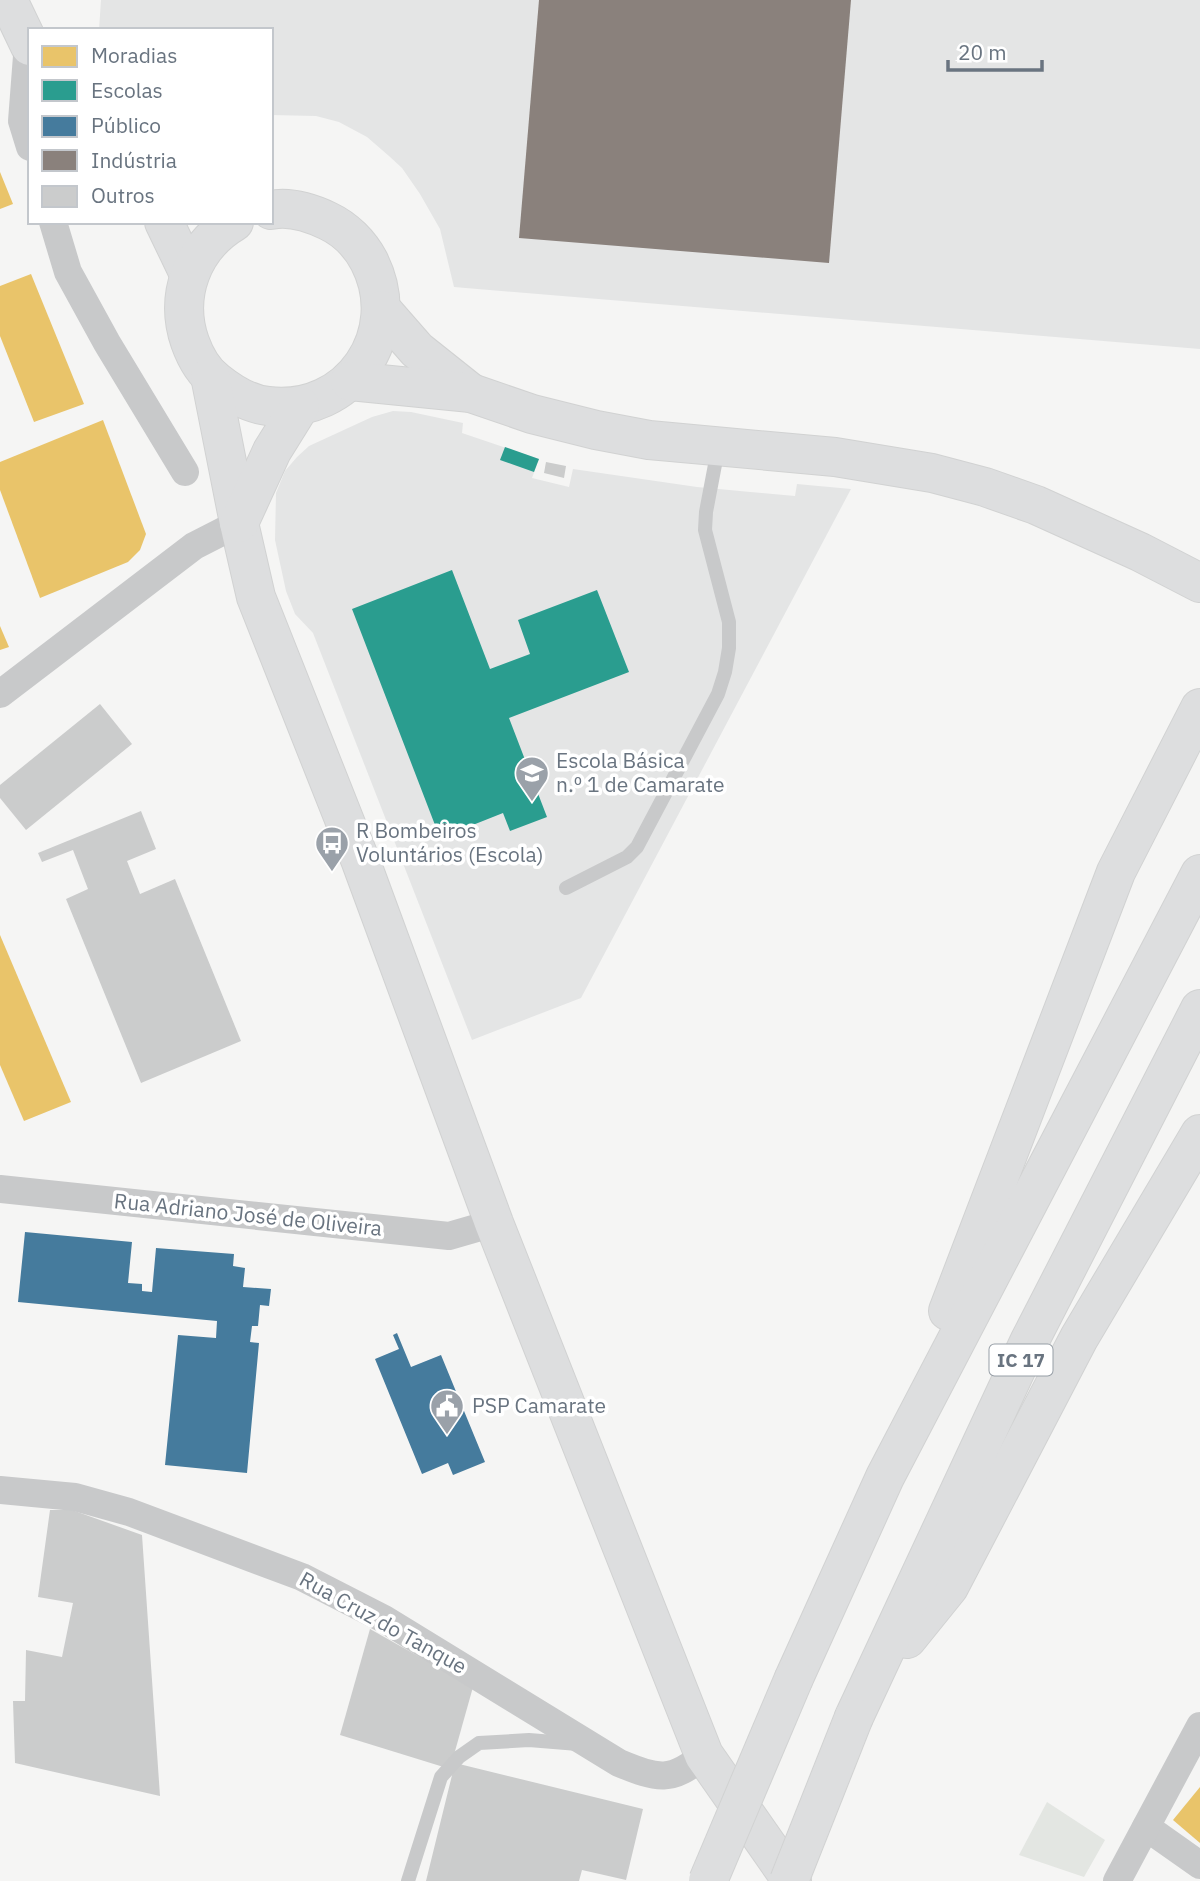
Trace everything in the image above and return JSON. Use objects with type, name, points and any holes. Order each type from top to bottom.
[{"type":"main road","points":[[8,0],[28,42]]},
{"type":"main road","points":[[231,224],[202,249],[189,274],[183,301],[185,328],[194,354],[210,376],[236,396],[267,406],[300,406],[318,401],[350,381],[367,360],[377,336],[382,310],[377,278],[362,249],[339,226],[310,212],[273,209]]},
{"type":"main road","points":[[165,224],[189,274]]},
{"type":"main road","points":[[382,310],[417,350],[471,393]]},
{"type":"main road","points":[[210,376],[256,597],[360,862],[494,1223],[704,1755],[791,1881]]},
{"type":"main road","points":[[350,381],[471,393],[533,414],[649,440],[835,457],[932,473],[985,487],[1036,505],[1140,552],[1200,583]]},
{"type":"main road","points":[[239,523],[272,451],[300,406]]},
{"type":"main road","points":[[885,1476],[1115,872],[1200,708]]},
{"type":"main road","name":"IC 17","points":[[708,1881],[794,1678],[885,1476],[1200,874]]},
{"type":"main road","name":"IC 17","points":[[791,1881],[861,1702],[1029,1342],[1200,1009]]},
{"type":"main road","points":[[861,1702],[949,1587],[1079,1338],[1200,1134]]},
{"type":"street","points":[[17,132],[28,51]]},
{"type":"street","points":[[54,224],[68,272],[185,472]]},
{"type":"street","points":[[0,694],[194,545],[239,523]]},
{"type":"street","name":"Rua Adriano José de Oliveira","points":[[0,1189],[449,1236],[494,1223]]},
{"type":"street","name":"Rua Cruz do Tanque","points":[[0,1490],[75,1497],[129,1512],[302,1577],[384,1619],[619,1763],[643,1773],[667,1776],[686,1770],[704,1755]]},
{"type":"street","points":[[1117,1881],[1198,1734]]},
{"type":"street","points":[[1146,1826],[1200,1865]]},
{"type":"lane","points":[[566,888],[628,857],[637,847],[719,694],[729,648],[729,622],[705,530],[718,447]]},
{"type":"lane","points":[[408,1881],[441,1777],[459,1757],[479,1742],[528,1740],[590,1745]]},
{"type":"shaded area","points":[[101,0],[1200,0],[1200,349],[454,287],[440,229],[402,168],[367,137],[339,122],[316,116],[273,115],[273,28],[99,28]]},
{"type":"shaded area","name":"Escola Básica n.º 1 de Camarate","points":[[393,411],[463,423],[462,433],[539,459],[532,478],[569,487],[573,469],[697,487],[795,496],[797,484],[851,489],[581,998],[472,1040],[313,633],[295,614],[286,591],[275,540],[276,493],[285,471],[297,457],[309,446],[372,417]]},
{"type":"shaded area","points":[[1047,1802],[1105,1840],[1084,1877],[1019,1855]]},
{"type":"building: Moradias","points":[[0,172],[13,204],[0,209]]},
{"type":"building: Moradias","points":[[31,274],[84,404],[34,422],[0,336],[0,286]]},
{"type":"building: Moradias","points":[[103,420],[146,534],[140,550],[128,562],[40,598],[0,490],[0,462]]},
{"type":"building: Moradias","points":[[0,626],[9,647],[0,650]]},
{"type":"building: Moradias","points":[[0,935],[71,1102],[24,1121],[0,1065]]},
{"type":"building: Moradias","points":[[1200,1787],[1200,1843],[1173,1820]]},
{"type":"building: Escolas","points":[[505,447],[539,459],[534,472],[500,460]]},
{"type":"building: Escolas","points":[[452,570],[490,669],[530,654],[518,620],[597,590],[629,672],[509,718],[547,817],[510,831],[503,813],[440,838],[352,609]]},
{"type":"building: Público","points":[[25,1232],[132,1242],[128,1283],[142,1284],[142,1291],[152,1292],[156,1248],[234,1254],[233,1266],[245,1268],[243,1287],[271,1289],[269,1306],[260,1305],[258,1326],[252,1326],[250,1342],[259,1343],[247,1473],[165,1465],[178,1335],[216,1338],[217,1321],[18,1302]]},
{"type":"building: Público","points":[[397,1333],[411,1367],[441,1355],[485,1462],[453,1475],[448,1463],[422,1474],[375,1359],[399,1349],[393,1335]]},
{"type":"building: Indústria","points":[[539,0],[851,0],[829,263],[519,238]]},
{"type":"building: Outros","points":[[546,462],[566,466],[564,478],[544,473]]},
{"type":"building: Outros","points":[[100,704],[132,744],[26,830],[0,798],[0,785]]},
{"type":"building: Outros","points":[[141,811],[156,849],[127,861],[140,894],[175,879],[241,1041],[141,1083],[66,899],[88,889],[73,850],[42,862],[38,853]]},
{"type":"building: Outros","points":[[50,1510],[72,1510],[142,1535],[160,1796],[15,1763],[13,1701],[25,1701],[26,1650],[62,1657],[73,1603],[38,1597]]},
{"type":"building: Outros","points":[[370,1629],[473,1687],[450,1769],[340,1735]]},
{"type":"building: Outros","points":[[455,1763],[643,1809],[626,1880],[582,1870],[579,1881],[426,1881]]},
{"type":"place","name":"Escola Básica n.º 1 de Camarate","points":[[532,803]]},
{"type":"place","name":"R Bombeiros Voluntários (Escola)","points":[[332,873]]},
{"type":"place","name":"PSP Camarate","points":[[447,1436]]}]
